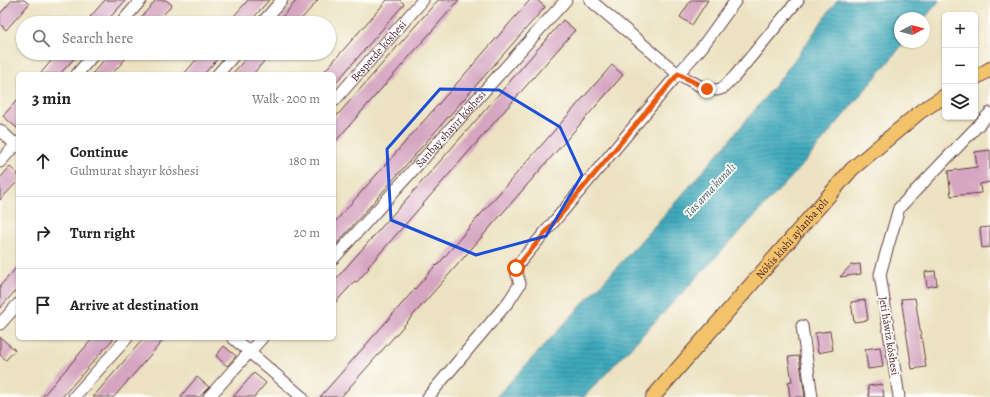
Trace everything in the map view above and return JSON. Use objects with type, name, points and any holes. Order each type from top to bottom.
[{"type":"main road","points":[[978,76],[990,69]]},
{"type":"main road","name":"Nókis kishi aylanba jolı","points":[[653,397],[852,170],[921,111],[942,98]]},
{"type":"street","points":[[127,16],[141,0]]},
{"type":"street","points":[[268,16],[282,0]]},
{"type":"street","name":"Besperde kóshesi","points":[[336,99],[423,0]]},
{"type":"street","name":"Sarıbay shayır kóshesi","points":[[336,256],[566,0]]},
{"type":"street","points":[[590,0],[678,74],[707,89],[717,90],[723,88],[735,76],[798,0]]},
{"type":"street","points":[[428,397],[509,301],[520,284],[516,268],[702,47],[736,0]]},
{"type":"street","points":[[79,72],[89,60]]},
{"type":"street","points":[[220,72],[230,60]]},
{"type":"street","name":"Jeti háwiz kóshesi","points":[[899,397],[880,274],[899,208],[990,113]]},
{"type":"street","points":[[0,130],[16,143]]},
{"type":"street","points":[[0,162],[16,145]]},
{"type":"street","points":[[0,324],[16,306]]},
{"type":"street","points":[[802,326],[812,397]]},
{"type":"street","points":[[74,397],[124,340]]},
{"type":"street","points":[[235,340],[302,397]]},
{"type":"street","points":[[209,397],[260,340]]},
{"type":"highlighted area","points":[[440,89],[499,90],[560,127],[582,175],[546,236],[476,255],[391,220],[387,149]]},
{"type":"water","name":"Tas arna kanalı","points":[[837,0],[940,0],[930,12],[894,12],[894,48],[900,48],[799,169],[584,397],[496,397],[702,173],[776,84]]},
{"type":"building","points":[[12,0],[24,0],[29,4],[18,16],[16,16],[16,19],[6,30],[0,24],[0,14]]},
{"type":"building","points":[[105,0],[126,0],[111,16],[91,16]]},
{"type":"building","points":[[156,0],[166,0],[172,5],[162,16],[142,16]]},
{"type":"building","points":[[248,0],[269,0],[255,16],[234,16]]},
{"type":"building","points":[[297,0],[318,0],[304,16],[283,16]]},
{"type":"building","points":[[387,0],[400,0],[404,4],[336,83],[336,72],[324,72],[336,60],[336,58]]},
{"type":"building","points":[[438,0],[459,0],[336,141],[336,117]]},
{"type":"building","points":[[530,0],[537,0],[545,7],[336,245],[336,221]]},
{"type":"building","points":[[691,0],[708,0],[692,25],[680,17]]},
{"type":"building","points":[[563,20],[575,30],[368,267],[369,268],[357,282],[355,281],[336,302],[336,279]]},
{"type":"building","points":[[52,60],[73,60],[62,72],[42,72]]},
{"type":"building","points":[[104,60],[124,60],[114,72],[94,72]]},
{"type":"building","points":[[196,60],[217,60],[206,72],[186,72]]},
{"type":"building","points":[[245,60],[265,60],[255,72],[234,72]]},
{"type":"building","points":[[612,65],[623,75],[452,271],[341,397],[320,397],[436,265],[437,266]]},
{"type":"building","points":[[16,101],[16,127],[3,116]]},
{"type":"building","points":[[990,150],[990,182],[980,184],[981,193],[951,196],[948,171],[977,167],[975,152]]},
{"type":"building","points":[[10,167],[16,172],[16,183],[0,200],[0,178]]},
{"type":"building","points":[[990,227],[990,247],[982,248],[980,228]]},
{"type":"building","points":[[860,264],[861,274],[840,277],[851,265]]},
{"type":"building","points":[[16,268],[16,290],[0,308],[0,286]]},
{"type":"building","points":[[935,271],[937,285],[927,287],[925,272]]},
{"type":"building","points":[[915,298],[926,367],[912,369],[901,299]]},
{"type":"building","points":[[865,300],[868,320],[854,322],[851,302]]},
{"type":"building","points":[[830,331],[833,350],[818,353],[815,333]]},
{"type":"building","points":[[0,337],[15,350],[6,360],[0,355]]},
{"type":"building","points":[[91,340],[112,340],[62,397],[42,397]]},
{"type":"building","points":[[142,340],[163,340],[114,397],[93,397]]},
{"type":"building","points":[[224,346],[236,356],[227,366],[216,356]]},
{"type":"building","points":[[880,347],[883,367],[868,369],[865,349]]},
{"type":"building","points":[[799,356],[805,397],[790,397],[788,382],[792,381],[788,357]]},
{"type":"building","points":[[254,373],[266,383],[254,397],[233,397]]},
{"type":"building","points":[[197,377],[209,387],[200,397],[180,397]]},
{"type":"building","points":[[882,384],[884,397],[869,397],[868,386]]},
{"type":"route","points":[[516,268],[678,74],[707,89]]}]
